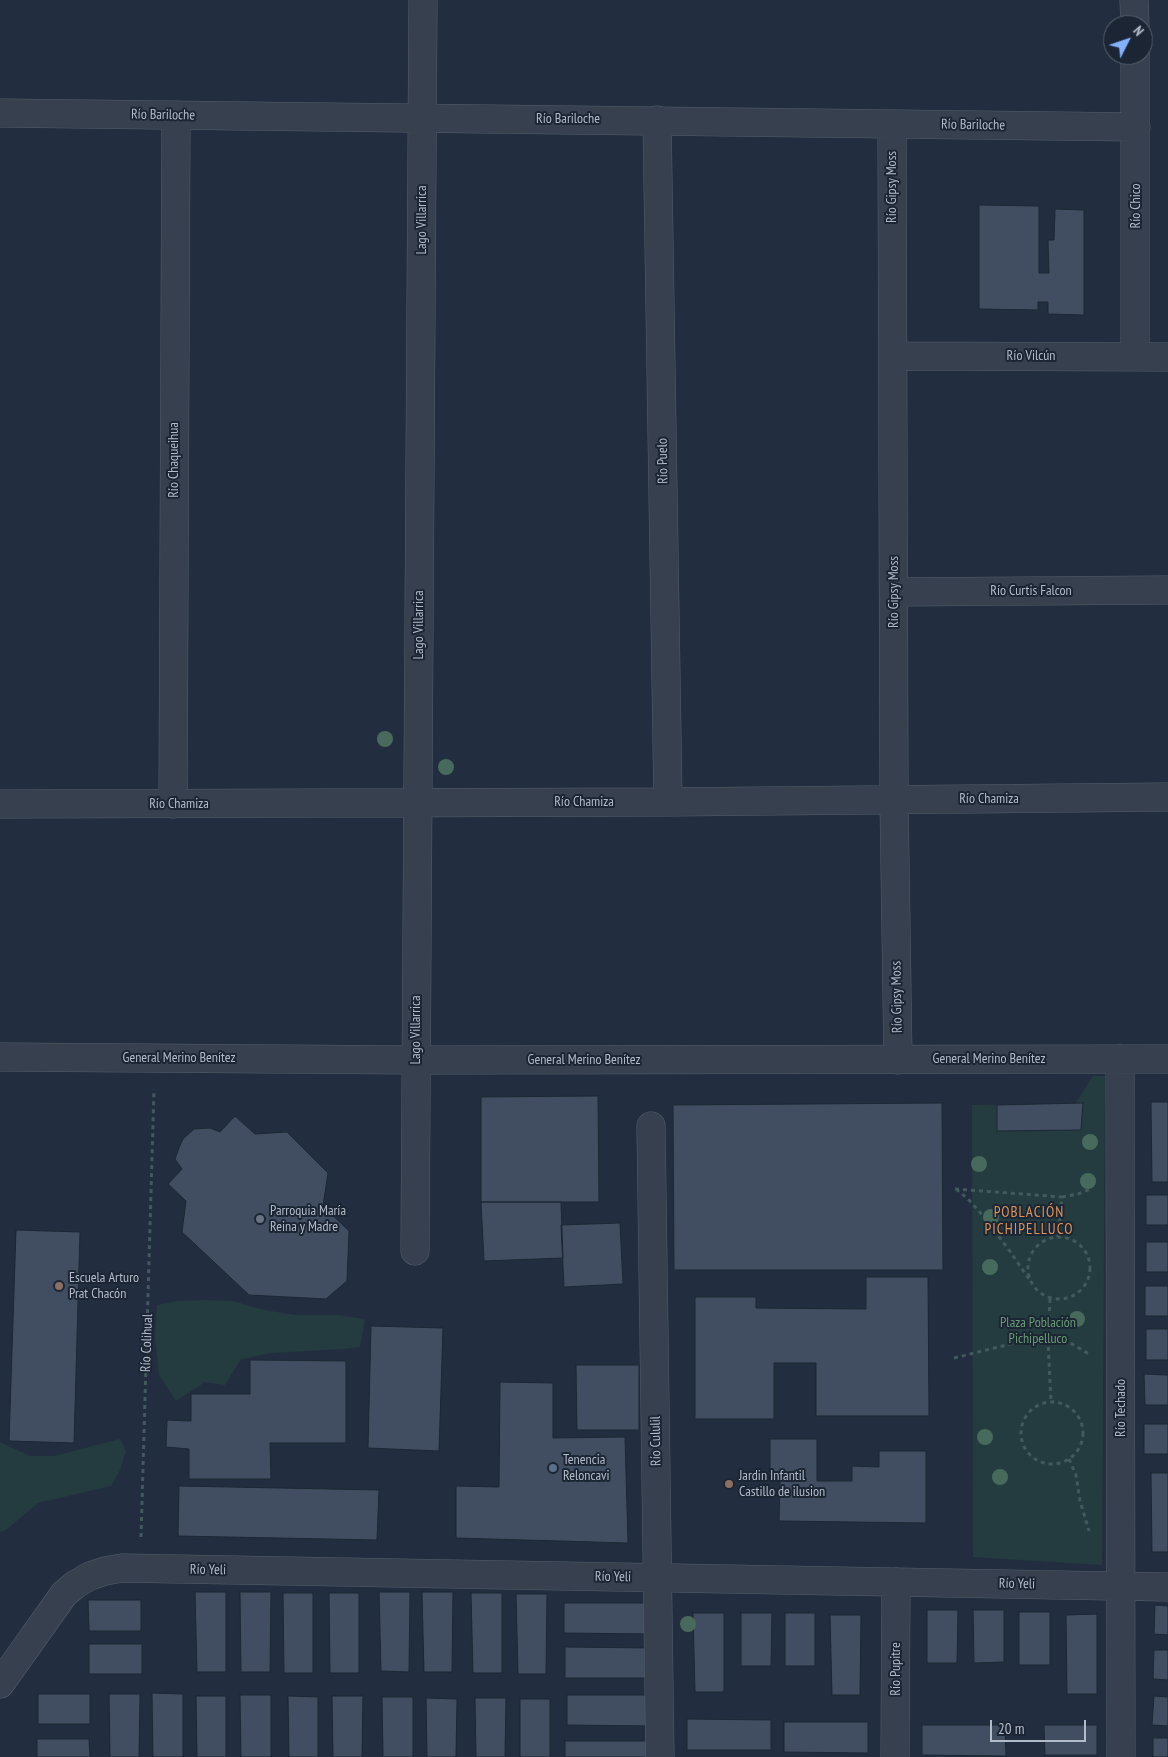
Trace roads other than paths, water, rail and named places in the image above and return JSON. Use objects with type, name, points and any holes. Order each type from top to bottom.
[{"type":"street","name":"Lago Villarrica","points":[[414,1251],[424,0]]},
{"type":"street","points":[[1134,0],[1135,15]]},
{"type":"street","name":"Río Chico","points":[[1135,65],[1135,357]]},
{"type":"street","name":"Río Bariloche","points":[[0,113],[1136,127]]},
{"type":"street","name":"Río Chaqueihua","points":[[172,804],[176,115]]},
{"type":"street","name":"Río Puelo","points":[[657,120],[668,802]]},
{"type":"street","name":"Río Gipsy Moss","points":[[892,124],[894,799],[898,1060]]},
{"type":"street","name":"Río Vilcún","points":[[893,356],[1168,357]]},
{"type":"street","name":"Río Curtis Falcon","points":[[894,592],[1168,590]]},
{"type":"street","name":"Río Chamiza","points":[[0,804],[668,802],[1168,797]]},
{"type":"street","name":"General Merino Benítez","points":[[0,1057],[416,1060],[1168,1059]]},
{"type":"street","name":"Río Techado","points":[[1120,1059],[1121,1757]]},
{"type":"street","name":"Río Cululil","points":[[652,1126],[660,1757]]},
{"type":"street","name":"Río Yeli","points":[[0,1684],[64,1594],[76,1584],[105,1571],[122,1568],[1168,1587]]},
{"type":"street","name":"Río Pupitre","points":[[896,1582],[896,1757]]},
{"type":"place","name":"Parroquia María Reina y Madre","points":[[260,1219]]},
{"type":"place","name":"Escuela Arturo Prat Chacón","points":[[59,1286]]},
{"type":"place","name":"Tenencia Reloncavi","points":[[553,1468]]},
{"type":"place","name":"Jardin Infantil Castillo de ilusion","points":[[729,1484]]},
{"type":"district","name":"POBLACIÓN PICHIPELLUCO","points":[[1029,1222]]},
{"type":"park label","name":"Plaza Población Pichipelluco","points":[[1038,1332]]}]
